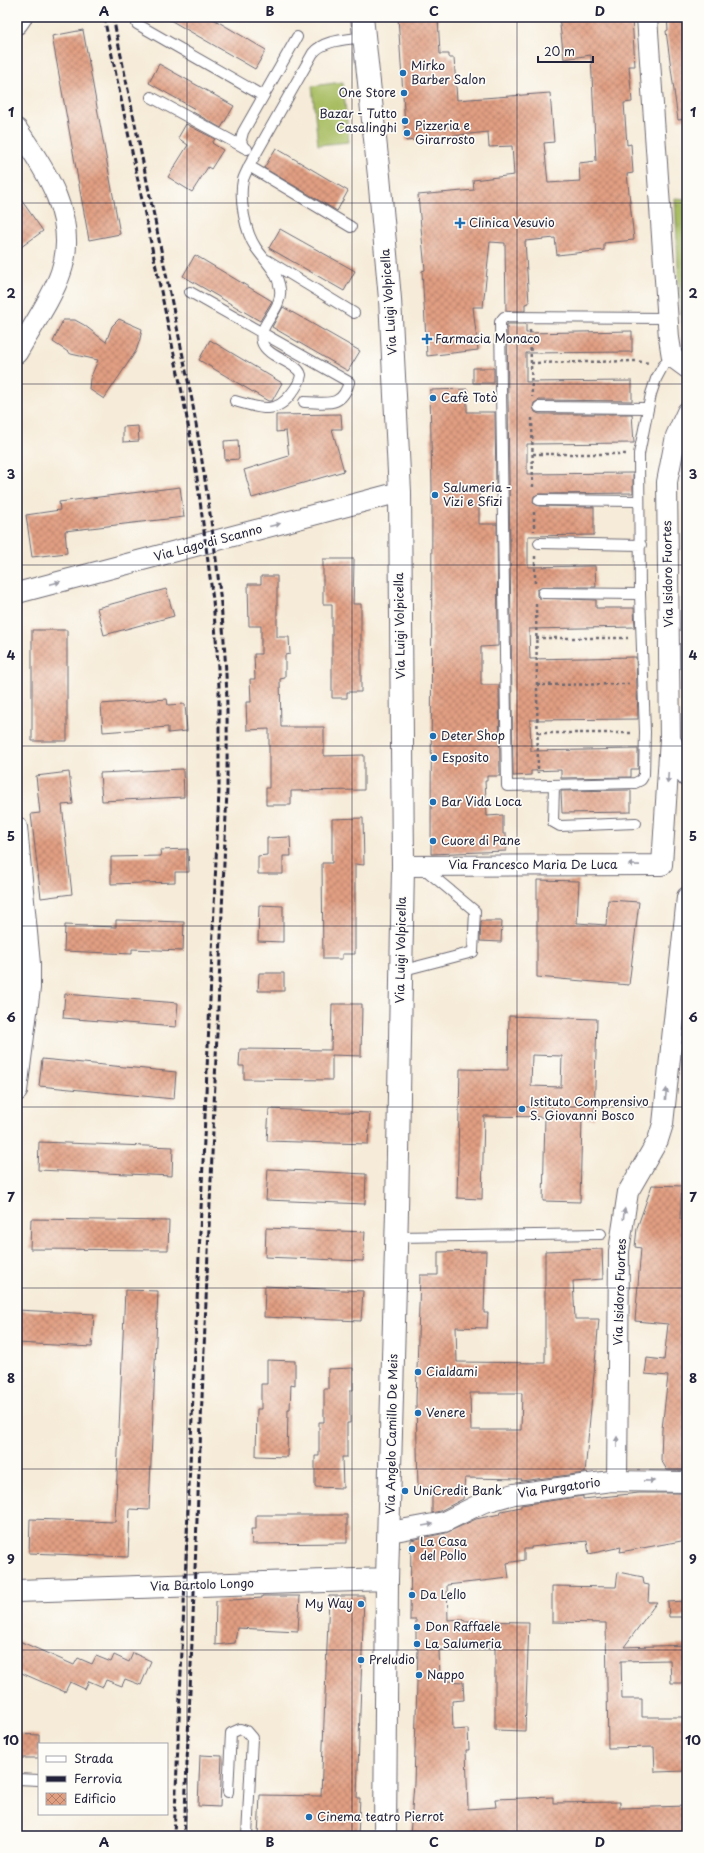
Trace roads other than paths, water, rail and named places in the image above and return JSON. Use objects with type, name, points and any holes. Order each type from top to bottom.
[{"type":"street","points":[[17,24],[22,17]]},
{"type":"street","points":[[647,17],[667,318],[674,364]]},
{"type":"street","name":"Via Luigi Volpicella","points":[[363,27],[379,176],[389,291],[400,492],[412,866],[400,971],[396,1237]]},
{"type":"street","points":[[17,129],[41,163],[58,198],[65,234],[65,253],[61,272],[54,287],[17,353]]},
{"type":"street","name":"Via Isidoro Fuortes","points":[[662,865],[670,739],[667,482],[676,436],[687,412]]},
{"type":"street","name":"Via Lago di Scanno","points":[[17,593],[400,492]]},
{"type":"street","name":"Via Isidoro Fuortes","points":[[670,739],[687,777]]},
{"type":"street","points":[[17,827],[30,964],[30,988],[17,1091]]},
{"type":"street","name":"Via Francesco Maria De Luca","points":[[412,866],[662,865]]},
{"type":"street","name":"Via Isidoro Fuortes","points":[[617,1481],[618,1251],[628,1192],[658,1140],[663,1124],[687,897]]},
{"type":"street","name":"Via Angelo Camillo De Meis","points":[[385,1836],[387,1579],[390,1532],[396,1237]]},
{"type":"street","name":"Via Purgatorio","points":[[390,1532],[444,1522],[482,1503],[514,1494],[617,1481],[687,1482]]},
{"type":"street","name":"Via Bartolo Longo","points":[[17,1591],[387,1579]]},
{"type":"lane","points":[[137,24],[263,96]]},
{"type":"lane","points":[[235,401],[261,408],[276,408],[285,402],[299,384],[301,372],[263,345],[262,332],[280,301],[281,290],[278,281],[266,259],[256,248],[248,230],[244,212],[243,180],[249,166],[316,49],[363,27]]},
{"type":"lane","points":[[243,147],[241,140],[243,132],[297,37]]},
{"type":"lane","points":[[152,97],[256,154]]},
{"type":"lane","points":[[249,166],[351,227]]},
{"type":"lane","points":[[266,259],[354,313]]},
{"type":"lane","points":[[190,292],[349,382],[345,395],[337,401],[304,402]]},
{"type":"lane","points":[[667,318],[504,317],[500,322],[507,786],[635,783],[641,780],[644,775],[644,684],[638,501],[639,454],[648,408],[656,379],[674,364]]},
{"type":"lane","points":[[539,407],[648,408]]},
{"type":"lane","points":[[539,500],[638,501]]},
{"type":"lane","points":[[539,543],[640,545]]},
{"type":"lane","points":[[543,593],[640,594]]},
{"type":"lane","points":[[554,785],[553,822],[556,825],[636,823]]},
{"type":"lane","points":[[400,971],[473,952],[475,911],[412,866]]},
{"type":"lane","points":[[396,1237],[601,1234]]},
{"type":"lane","points":[[228,1792],[231,1733],[240,1728],[246,1731],[252,1738],[248,1836]]},
{"type":"lane","points":[[17,1779],[38,1780]]},
{"type":"railway","points":[[104,17],[184,402],[196,470],[213,600],[219,687],[219,791],[174,1836]]},
{"type":"railway","points":[[113,17],[192,400],[216,559],[223,624],[226,673],[227,790],[184,1836]]},
{"type":"place","name":"Mirko Barber Salon","points":[[403,73]]},
{"type":"place","name":"One Store","points":[[404,93]]},
{"type":"place","name":"Bazar - Tutto Casalinghi","points":[[405,121]]},
{"type":"place","name":"Pizzeria e Girarrosto","points":[[407,133]]},
{"type":"place","name":"Clinica Vesuvio","points":[[460,223]]},
{"type":"place","name":"Farmacia Monaco","points":[[427,339]]},
{"type":"place","name":"Cafè Totò","points":[[433,398]]},
{"type":"place","name":"Salumeria - Vizi e Sfizi","points":[[435,495]]},
{"type":"place","name":"Deter Shop","points":[[433,736]]},
{"type":"place","name":"Esposito","points":[[434,758]]},
{"type":"place","name":"Bar Vida Loca","points":[[433,802]]},
{"type":"place","name":"Cuore di Pane","points":[[433,841]]},
{"type":"place","name":"Istituto Comprensivo S. Giovanni Bosco","points":[[522,1109]]},
{"type":"place","name":"Cialdami","points":[[418,1372]]},
{"type":"place","name":"Venere","points":[[418,1413]]},
{"type":"place","name":"UniCredit Bank","points":[[405,1491]]},
{"type":"place","name":"La Casa del Pollo","points":[[412,1549]]},
{"type":"place","name":"Da Lello","points":[[412,1595]]},
{"type":"place","name":"My Way","points":[[361,1604]]},
{"type":"place","name":"Don Raffaele","points":[[417,1627]]},
{"type":"place","name":"La Salumeria","points":[[417,1644]]},
{"type":"place","name":"Preludio","points":[[361,1660]]},
{"type":"place","name":"Nappo","points":[[419,1675]]},
{"type":"place","name":"Cinema teatro Pierrot","points":[[309,1817]]}]
